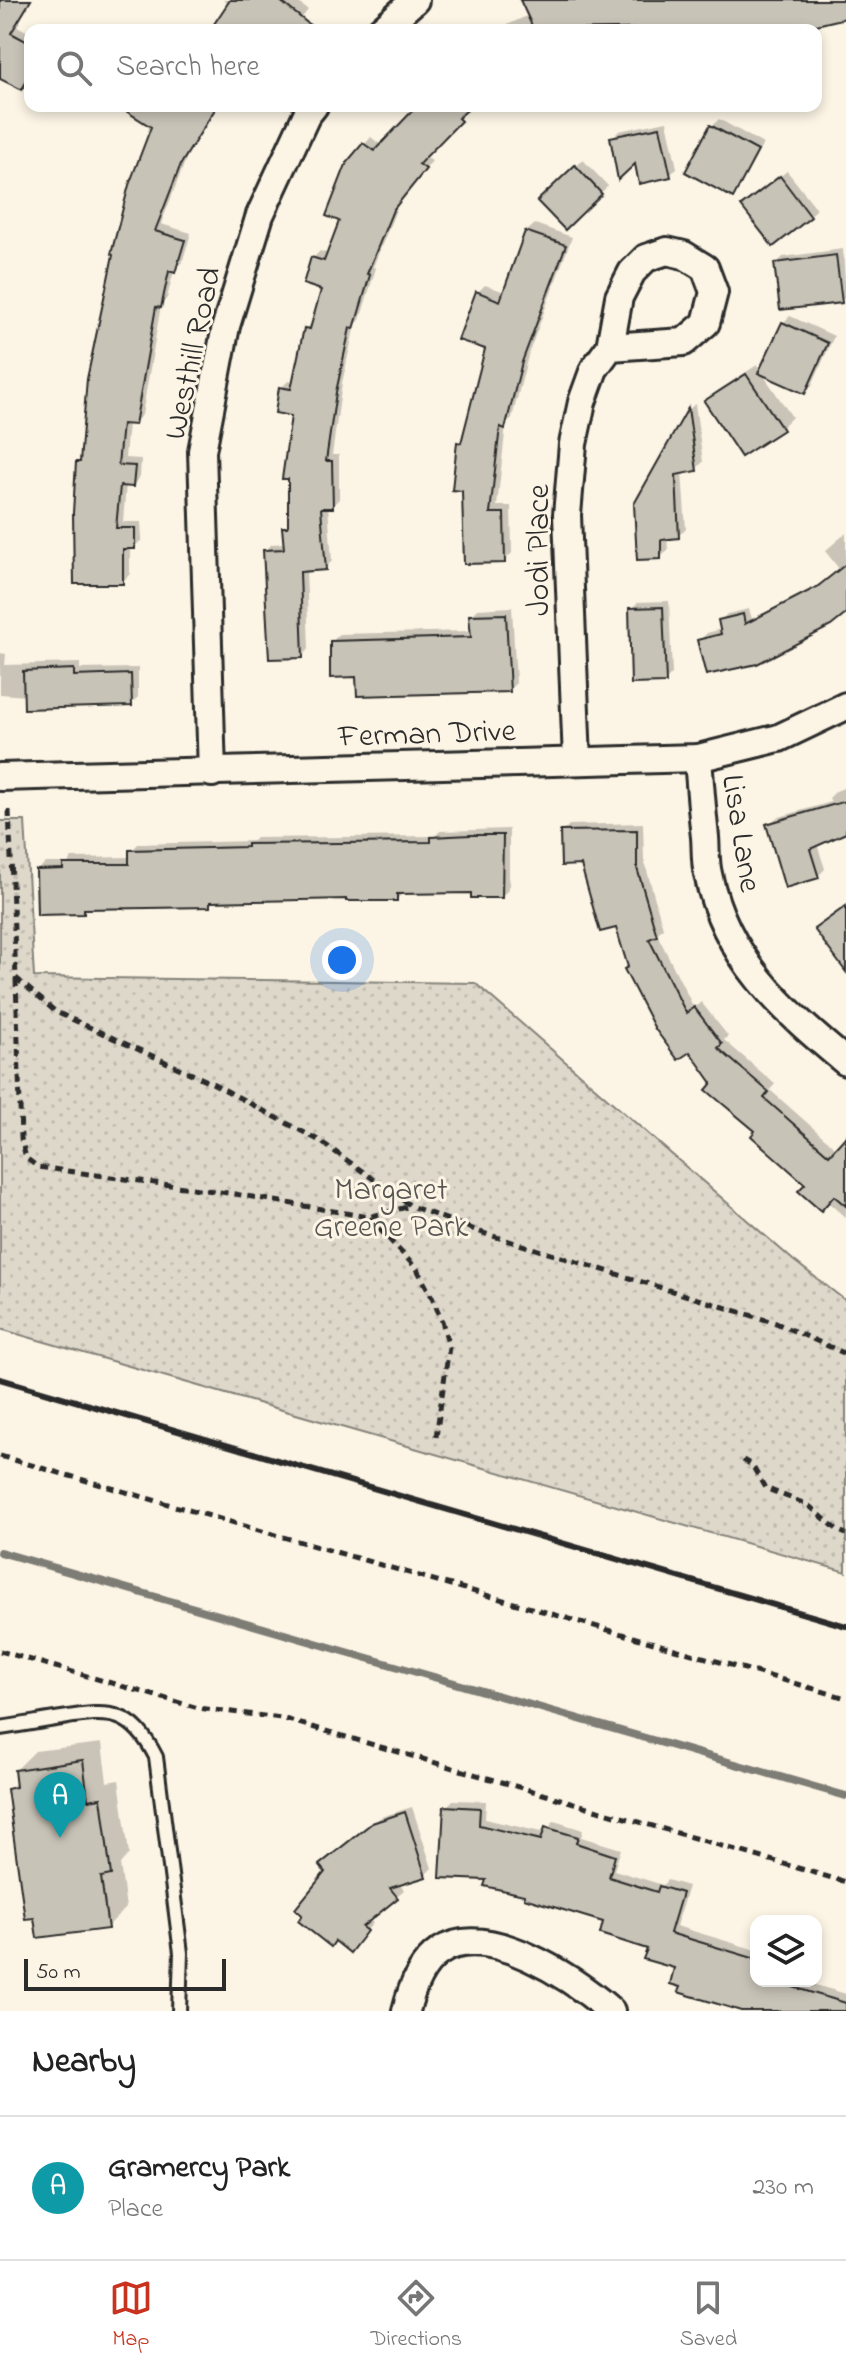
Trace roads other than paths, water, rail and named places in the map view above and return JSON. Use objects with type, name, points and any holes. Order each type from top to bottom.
[{"type":"street","points":[[388,24],[415,0]]},
{"type":"street","name":"Westhill Road","points":[[212,773],[202,451],[226,326],[260,215],[309,112]]},
{"type":"street","name":"Jodi Place","points":[[577,761],[567,515],[573,444],[582,402],[594,369],[610,347]]},
{"type":"street","name":"Ferman Drive","points":[[0,777],[698,758],[779,738],[846,706]]},
{"type":"street","name":"Lisa Lane","points":[[698,758],[708,874],[723,920],[743,958],[768,992],[795,1020],[846,1062]]},
{"type":"street","points":[[406,2011],[423,1968],[439,1952],[465,1942],[499,1946],[535,1959],[572,1980],[611,2011]]},
{"type":"lane","points":[[0,1728],[97,1712],[113,1714],[132,1724],[148,1742],[156,1757],[181,1953],[179,2011]]},
{"type":"waterway","points":[[0,1552],[846,1796]]},
{"type":"railway","points":[[0,1379],[846,1626]]},
{"type":"place","name":"Gramercy Park","points":[[60,1838]]},
{"type":"park label","name":"Margaret Greene Park","points":[[391,1206]]}]
